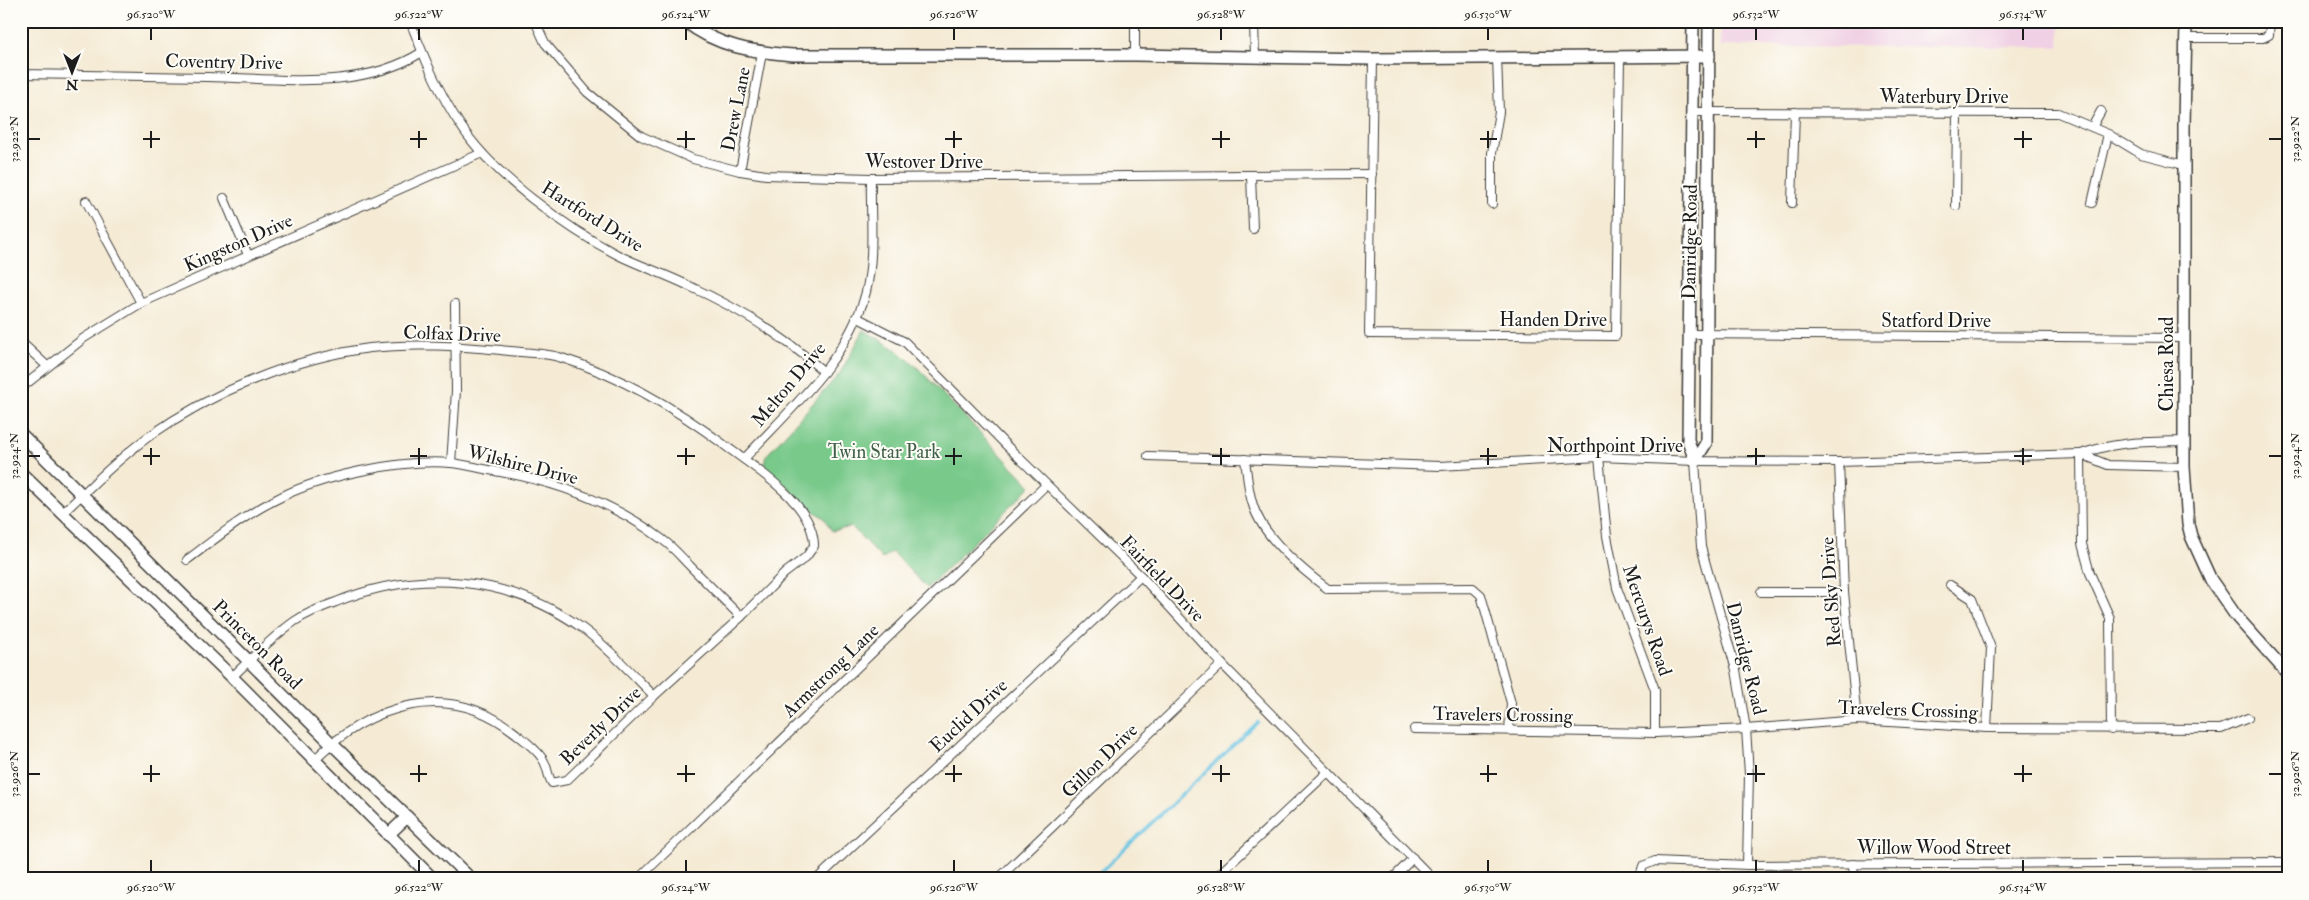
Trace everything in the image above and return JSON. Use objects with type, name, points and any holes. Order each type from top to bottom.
[{"type":"main road","points":[[685,21],[695,29],[724,44],[762,53],[793,55],[1135,55],[1373,59],[1709,56]]},
{"type":"main road","name":"Danridge Road","points":[[1693,21],[1688,440],[1696,461]]},
{"type":"main road","name":"Danridge Road","points":[[1696,461],[1706,443],[1709,21]]},
{"type":"main road","name":"Chiesa Road","points":[[2186,21],[2184,467],[2188,524],[2191,536],[2211,580],[2236,616],[2288,674]]},
{"type":"main road","name":"Princeton Road","points":[[21,434],[470,879]]},
{"type":"main road","points":[[21,473],[232,677],[313,761],[433,879]]},
{"type":"main road","points":[[388,835],[407,817]]},
{"type":"street","name":"Hartford Drive","points":[[410,21],[422,52],[462,128],[482,153],[524,192],[618,255],[688,285],[745,315],[800,351],[824,372]]},
{"type":"street","name":"Westover Drive","points":[[535,21],[545,42],[588,92],[641,136],[693,159],[740,171],[766,175],[870,178],[1372,174]]},
{"type":"street","points":[[1135,21],[1135,55]]},
{"type":"street","points":[[1254,21],[1255,58]]},
{"type":"street","points":[[2186,38],[2263,38],[2269,35],[2270,21]]},
{"type":"street","name":"Coventry Drive","points":[[21,74],[307,80],[372,73],[403,64],[422,52]]},
{"type":"street","name":"Drew Lane","points":[[740,171],[762,53]]},
{"type":"street","name":"Handen Drive","points":[[1372,174],[1369,334],[1616,336],[1620,56]]},
{"type":"street","points":[[1492,204],[1492,152],[1499,112],[1497,57]]},
{"type":"street","points":[[1372,174],[1373,59]]},
{"type":"street","points":[[2092,127],[2101,111]]},
{"type":"street","name":"Waterbury Drive","points":[[1692,112],[2058,113],[2108,134],[2141,154],[2184,165]]},
{"type":"street","points":[[1792,203],[1795,112]]},
{"type":"street","points":[[1956,206],[1957,113]]},
{"type":"street","points":[[2092,203],[2108,134]]},
{"type":"street","name":"Kingston Drive","points":[[21,388],[84,338],[141,303],[482,153]]},
{"type":"street","points":[[1251,175],[1252,230]]},
{"type":"street","name":"Melton Drive","points":[[744,460],[824,372],[856,317],[866,292],[870,259],[870,178]]},
{"type":"street","points":[[224,198],[248,255]]},
{"type":"street","points":[[86,201],[141,303]]},
{"type":"street","points":[[451,463],[456,345],[455,304]]},
{"type":"street","name":"Fairfield Drive","points":[[856,317],[905,342],[1046,485],[1141,576],[1222,664],[1434,879]]},
{"type":"street","name":"Statford Drive","points":[[1689,334],[2184,338]]},
{"type":"street","points":[[21,342],[48,366]]},
{"type":"street","name":"Colfax Drive","points":[[63,513],[110,467],[149,437],[227,392],[270,374],[339,354],[371,348],[456,345],[560,357],[616,379],[666,404],[778,486],[803,513],[811,525],[814,546]]},
{"type":"street","name":"Northpoint Drive","points":[[1148,456],[1440,466],[1599,457],[1696,461],[1839,462],[2081,454],[2104,445],[2125,442],[2184,441]]},
{"type":"street","points":[[2081,454],[2082,544],[2090,574],[2110,618],[2111,730]]},
{"type":"street","name":"Northpoint Drive","points":[[2081,454],[2108,465],[2184,467]]},
{"type":"street","name":"Mercurys Road","points":[[1599,457],[1607,536],[1617,588],[1655,690],[1656,733]]},
{"type":"street","points":[[1245,459],[1253,506],[1266,532],[1311,577],[1328,588],[1473,588],[1481,595],[1511,703],[1509,730]]},
{"type":"street","name":"Danridge Road","points":[[1696,461],[1700,547],[1736,670],[1746,729],[1749,774],[1747,865]]},
{"type":"street","name":"Red Sky Drive","points":[[1839,462],[1844,592],[1857,720]]},
{"type":"street","name":"Wilshire Drive","points":[[187,560],[232,526],[275,500],[306,487],[371,470],[406,465],[451,463],[511,473],[543,482],[576,492],[617,511],[665,541],[742,617]]},
{"type":"street","name":"Armstrong Lane","points":[[638,879],[1046,485]]},
{"type":"street","name":"Beverly Drive","points":[[313,761],[331,743],[376,715],[394,708],[442,703],[463,705],[488,714],[504,724],[542,758],[547,766],[548,776],[552,783],[560,783],[567,780],[589,761],[654,696],[742,617],[785,572],[806,557],[814,546]]},
{"type":"street","name":"Euclid Drive","points":[[817,879],[1141,576]]},
{"type":"street","points":[[232,677],[295,621],[347,597],[387,585],[418,581],[459,582],[500,590],[539,603],[561,615],[582,628],[601,644],[654,696]]},
{"type":"street","points":[[1950,585],[1972,599],[1991,648],[1987,728]]},
{"type":"street","points":[[1761,592],[1844,592]]},
{"type":"street","name":"Gillon Drive","points":[[998,879],[1222,664]]},
{"type":"street","name":"Travelers Crossing","points":[[1414,729],[1656,733],[1746,729],[1857,720],[1987,728],[2221,729],[2248,718]]},
{"type":"street","points":[[1214,879],[1328,772]]},
{"type":"street","points":[[1392,879],[1413,858]]},
{"type":"street","name":"Willow Wood Street","points":[[1639,879],[1643,866],[1655,861],[1747,865],[2288,862]]},
{"type":"street","points":[[1853,864],[1854,879]]},
{"type":"shaded area","points":[[1721,21],[2060,21],[2059,47],[1720,46]]},
{"type":"green space","name":"Twin Star Park","points":[[864,330],[897,350],[920,370],[1031,486],[927,588],[892,552],[882,559],[852,527],[832,531],[824,518],[806,506],[764,464],[766,456],[840,373]]},
{"type":"waterway","points":[[1093,879],[1258,722]]}]
